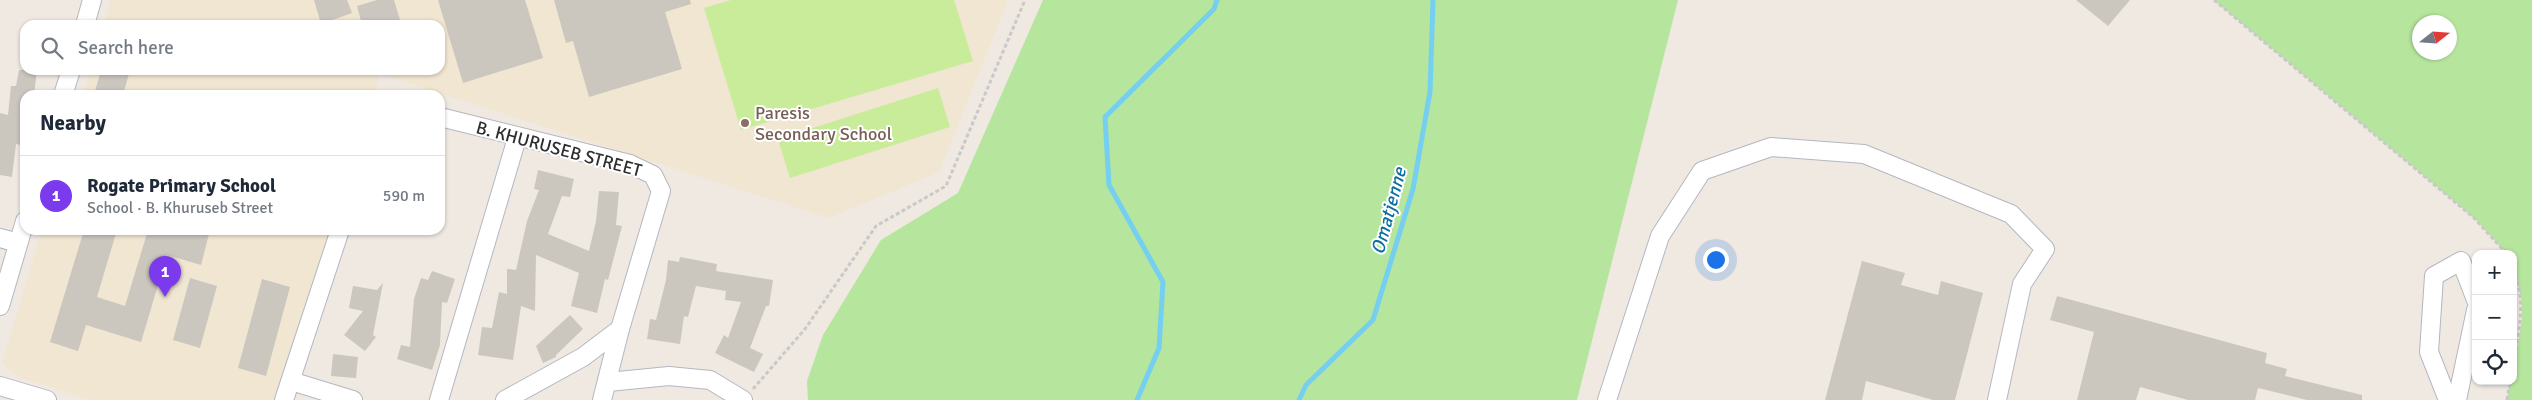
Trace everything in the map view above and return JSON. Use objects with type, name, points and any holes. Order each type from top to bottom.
[{"type":"street","points":[[86,20],[88,1]]},
{"type":"street","points":[[65,90],[70,75]]},
{"type":"street","name":"B. KHURUSEB STREET","points":[[445,118],[517,138],[630,164],[653,175],[661,192],[620,329],[602,400]]},
{"type":"street","points":[[439,400],[517,138]]},
{"type":"street","points":[[1607,400],[1660,236],[1702,172],[1771,147],[1864,154],[2011,214],[2045,249],[2022,284],[1996,400]]},
{"type":"street","points":[[0,306],[21,235]]},
{"type":"street","points":[[284,400],[338,235]]},
{"type":"street","points":[[0,238],[18,243]]},
{"type":"street","points":[[2448,400],[2430,352],[2434,276],[2460,261],[2474,295]]},
{"type":"street","points":[[505,400],[583,357],[620,329]]},
{"type":"street","points":[[2457,400],[2472,329]]},
{"type":"street","points":[[608,382],[669,376],[710,380],[743,399]]},
{"type":"street","points":[[291,381],[354,400]]},
{"type":"street","points":[[0,386],[48,400]]},
{"type":"path","points":[[743,399],[784,356],[805,329],[876,226],[946,186],[1024,0]]},
{"type":"path","points":[[2214,0],[2474,218],[2503,250]]},
{"type":"path","points":[[2517,279],[2522,312],[2517,341]]},
{"type":"path","points":[[2507,400],[2509,385]]},
{"type":"shaded area","name":"Paresis Secondary School","points":[[111,0],[1008,0],[939,172],[829,218],[445,95],[445,90],[430,90],[383,75],[445,75],[445,20],[105,20]]},
{"type":"shaded area","name":"Paresis Secondary School","points":[[89,75],[380,75],[375,90],[84,90]]},
{"type":"shaded area","points":[[41,235],[328,235],[275,400],[91,400],[22,378],[2,364]]},
{"type":"green space","points":[[731,0],[954,0],[973,61],[741,130],[704,8]]},
{"type":"green space","points":[[1043,0],[1678,0],[1577,400],[808,400],[807,381],[823,335],[881,240],[958,193]]},
{"type":"green space","points":[[2214,0],[2532,0],[2532,400],[2507,400],[2509,385],[2517,385],[2517,349],[2522,311],[2517,280],[2517,250],[2503,250],[2474,218]]},
{"type":"green space","points":[[938,88],[950,127],[790,178],[778,139]]},
{"type":"building","points":[[314,0],[347,0],[352,13],[332,20],[320,20]]},
{"type":"building","points":[[377,0],[394,0],[400,20],[361,20],[357,6]]},
{"type":"building","points":[[438,0],[525,0],[543,58],[463,83]]},
{"type":"building","points":[[554,0],[690,0],[691,4],[665,12],[682,69],[589,97],[573,41],[566,43]]},
{"type":"building","points":[[2076,0],[2130,0],[2108,26]]},
{"type":"building","points":[[19,70],[20,75],[36,75],[35,90],[20,90],[20,145],[16,144],[12,177],[0,175],[0,113],[8,115],[11,86],[16,86]]},
{"type":"building","points":[[100,75],[129,75],[124,90],[95,90]]},
{"type":"building","points":[[538,170],[574,179],[570,197],[562,196],[548,234],[589,251],[596,221],[599,191],[619,192],[616,225],[622,226],[608,280],[605,279],[597,313],[571,306],[579,273],[536,255],[535,311],[521,306],[513,360],[478,355],[482,327],[492,328],[499,292],[507,294],[507,269],[516,270],[527,221],[539,190],[534,189]]},
{"type":"building","points":[[82,235],[116,235],[97,297],[125,306],[146,235],[209,235],[201,265],[167,255],[141,342],[86,325],[78,351],[50,342]]},
{"type":"building","points":[[680,257],[717,264],[716,271],[773,280],[769,306],[766,306],[750,348],[763,354],[754,372],[715,353],[724,335],[728,338],[741,302],[725,300],[726,291],[696,286],[688,317],[684,316],[680,344],[647,339],[650,319],[656,320],[666,280],[668,260],[679,262]]},
{"type":"building","points":[[1862,261],[1905,273],[1901,285],[1938,295],[1941,281],[1983,293],[1955,400],[1933,400],[1866,381],[1862,400],[1825,400]]},
{"type":"building","points":[[432,271],[455,279],[447,303],[442,302],[440,345],[432,370],[397,359],[401,345],[410,347],[414,299],[421,278],[428,280]]},
{"type":"building","points":[[190,278],[217,286],[200,348],[173,340]]},
{"type":"building","points":[[262,279],[290,287],[266,376],[238,368]]},
{"type":"building","points":[[383,283],[373,335],[376,337],[365,351],[344,335],[363,311],[349,308],[353,286],[377,290]]},
{"type":"building","points":[[2057,296],[2267,353],[2265,363],[2287,369],[2285,376],[2362,395],[2362,400],[2307,400],[2258,388],[2255,400],[2188,400],[2140,387],[2136,400],[2077,400],[2094,332],[2050,320]]},
{"type":"building","points":[[570,315],[583,329],[556,357],[543,363],[536,346]]},
{"type":"building","points":[[333,354],[358,357],[356,378],[331,376]]},
{"type":"waterway","points":[[1137,400],[1159,348],[1163,282],[1109,185],[1105,117],[1214,9],[1217,0]]},
{"type":"waterway","name":"Omatjenne","points":[[1299,400],[1306,385],[1373,320],[1413,189],[1430,92],[1433,0]]},
{"type":"place","name":"Paresis Secondary School","points":[[745,123]]},
{"type":"place","name":"Rogate Primary School","points":[[165,297]]}]
